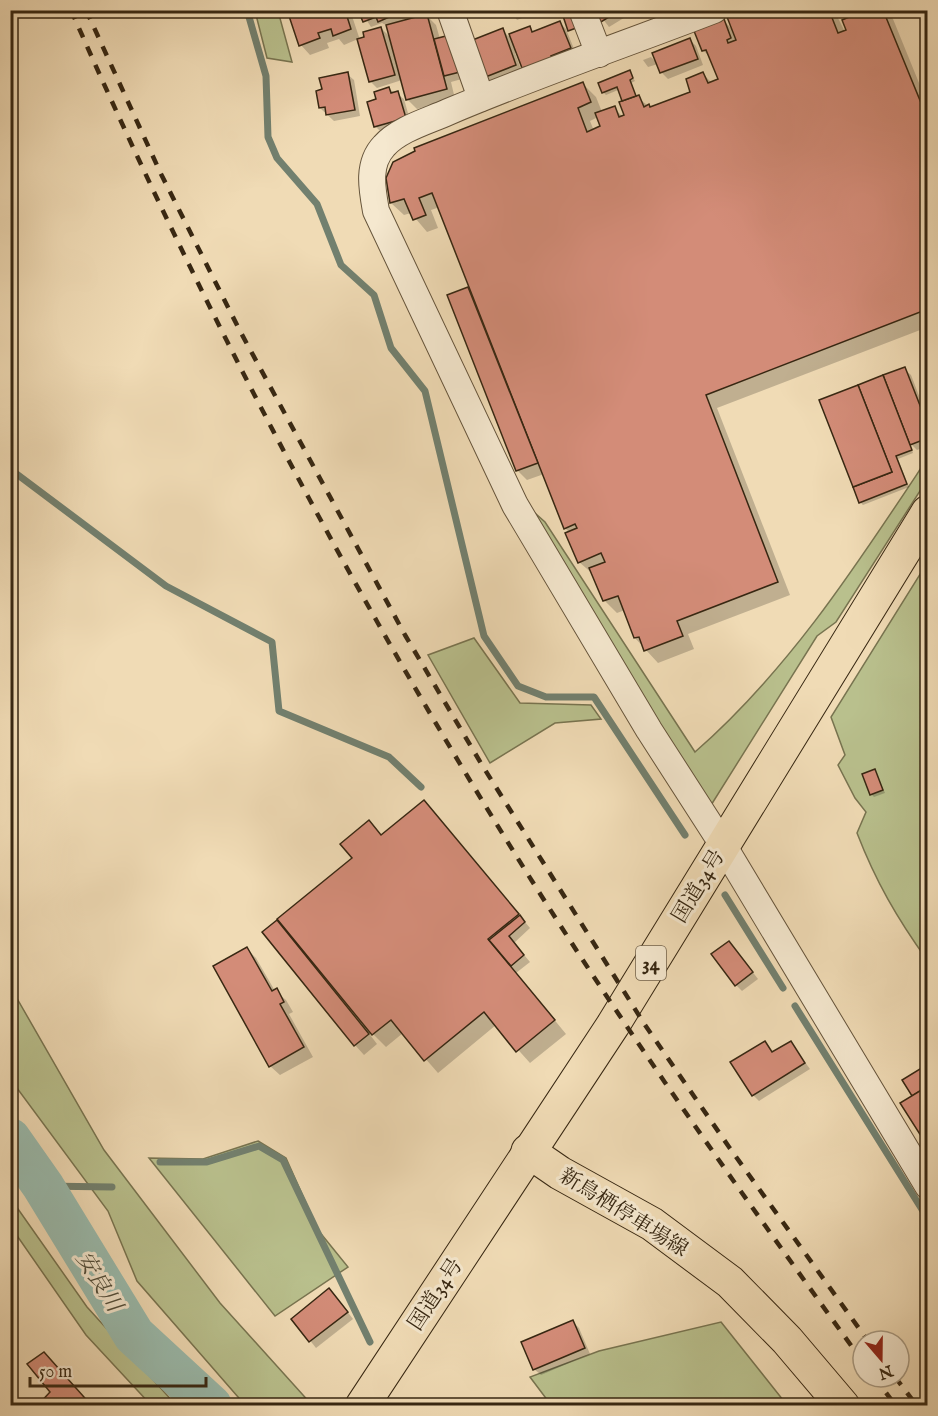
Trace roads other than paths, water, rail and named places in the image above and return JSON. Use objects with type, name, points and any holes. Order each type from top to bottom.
[{"type":"main road","name":"国道34号","points":[[363,1406],[528,1151],[613,1025],[927,512]]},
{"type":"main road","name":"新鳥栖停車場線","points":[[528,1151],[560,1173],[652,1224],[730,1282],[787,1340],[843,1406]]},
{"type":"street","points":[[450,10],[481,98]]},
{"type":"street","points":[[582,10],[599,54]]},
{"type":"street","points":[[714,10],[481,98],[410,129],[385,144],[375,159],[371,185],[376,211],[515,505],[649,730],[723,845],[927,1186]]},
{"type":"waterway","points":[[247,10],[266,76],[268,137],[277,158],[317,204],[341,265],[374,295],[391,348],[425,391],[484,636],[518,686],[546,697],[594,697],[685,835]]},
{"type":"waterway","points":[[10,469],[166,586],[272,642],[279,711],[389,757],[421,787]]},
{"type":"waterway","points":[[725,895],[783,988]]},
{"type":"waterway","points":[[795,1006],[928,1219]]},
{"type":"waterway","name":"安良川","points":[[10,1139],[43,1186],[134,1335],[211,1406]]},
{"type":"waterway","points":[[160,1162],[207,1162],[259,1146],[283,1160],[370,1342]]},
{"type":"waterway","points":[[43,1186],[112,1187]]},
{"type":"railway","points":[[71,10],[174,234],[229,345],[344,563],[405,670],[467,776],[571,943],[652,1064],[851,1345]]},
{"type":"railway","points":[[86,10],[161,174],[240,331],[405,635],[482,765],[645,1025],[859,1329]]},
{"type":"railway","points":[[883,1389],[896,1406]]},
{"type":"railway","points":[[904,1389],[917,1406]]}]
